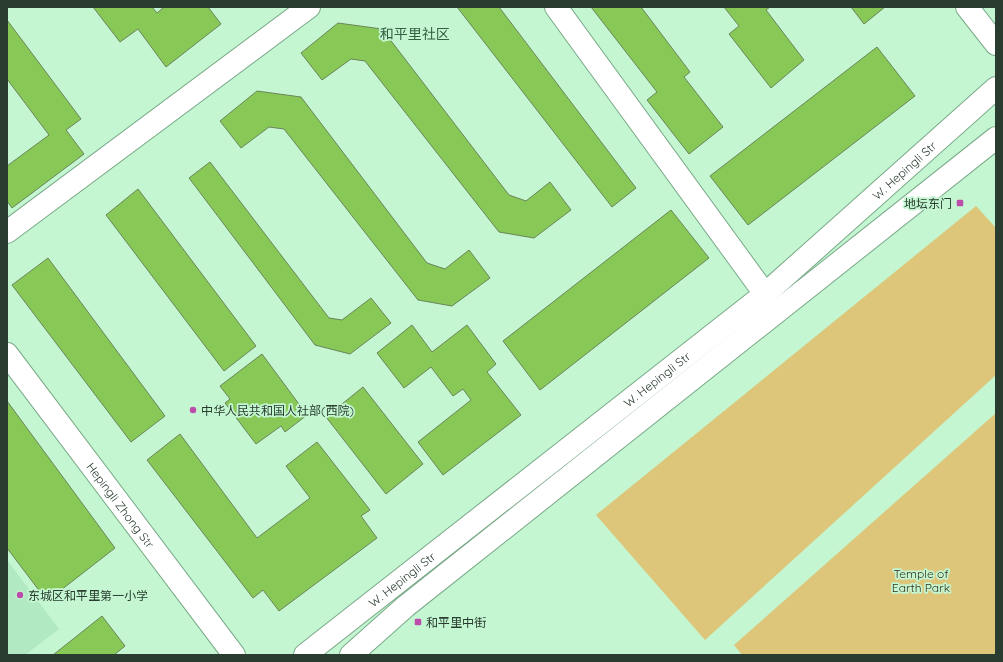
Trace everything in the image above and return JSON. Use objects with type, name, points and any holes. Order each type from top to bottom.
[{"type":"main road","points":[[7,232],[309,7]]},
{"type":"main road","points":[[556,7],[765,294]]},
{"type":"main road","points":[[967,7],[996,44]]},
{"type":"main road","name":"W. Hepingli Str","points":[[305,655],[765,294],[996,88]]},
{"type":"main road","name":"W. Hepingli Str","points":[[351,655],[412,601],[996,138]]},
{"type":"main road","name":"Hepingli Zhong Str","points":[[7,354],[234,655]]},
{"type":"shaded area","name":"东城区和平里第一小学","points":[[7,560],[59,629],[25,655],[7,655]]},
{"type":"green space","points":[[976,206],[996,228],[996,375],[705,640],[596,515]]},
{"type":"green space","name":"Temple of Earth Park","points":[[996,413],[996,655],[742,655],[734,645]]},
{"type":"building","points":[[93,7],[152,7],[157,13],[164,7],[208,7],[221,24],[166,67],[138,29],[120,42]]},
{"type":"building","points":[[457,7],[499,7],[636,188],[612,207]]},
{"type":"building","points":[[591,7],[641,7],[690,72],[684,77],[723,127],[689,154],[647,100],[657,92]]},
{"type":"building","points":[[724,7],[770,7],[766,10],[804,60],[771,88],[729,34],[739,26]]},
{"type":"building","points":[[851,7],[885,7],[864,24]]},
{"type":"building","points":[[7,20],[81,119],[66,130],[84,154],[12,208],[7,201],[7,166],[49,135],[7,79]]},
{"type":"building","points":[[338,23],[382,29],[509,195],[526,201],[550,182],[571,210],[534,238],[499,232],[365,61],[351,59],[322,80],[301,53]]},
{"type":"building","points":[[877,47],[915,96],[748,225],[710,176]]},
{"type":"building","points":[[257,91],[301,97],[427,263],[445,269],[469,250],[490,278],[452,306],[418,300],[284,129],[269,127],[241,148],[220,121]]},
{"type":"building","points":[[210,162],[329,318],[342,320],[371,298],[391,323],[350,354],[315,345],[189,178]]},
{"type":"building","points":[[138,189],[256,346],[224,371],[106,215]]},
{"type":"building","points":[[671,210],[709,258],[540,390],[503,341]]},
{"type":"building","points":[[48,258],[165,416],[131,442],[12,285]]},
{"type":"building","points":[[412,325],[432,352],[467,325],[496,364],[487,372],[521,415],[443,475],[418,442],[471,400],[463,389],[453,396],[431,367],[404,388],[377,353]]},
{"type":"building","points":[[262,354],[307,415],[285,432],[281,426],[256,444],[225,403],[230,399],[220,386]]},
{"type":"building","points":[[363,387],[423,464],[386,494],[326,417]]},
{"type":"building","points":[[7,401],[115,548],[47,601],[7,548]]},
{"type":"building","points":[[180,434],[257,538],[310,498],[286,466],[317,442],[370,510],[361,516],[377,538],[279,611],[263,590],[253,598],[147,460]]},
{"type":"building","points":[[102,616],[125,646],[114,655],[53,655]]},
{"type":"place","name":"地坛东门","points":[[960,203]]},
{"type":"place","name":"中华人民共和国人社部(西院)","points":[[193,410]]},
{"type":"place","name":"东城区和平里第一小学","points":[[20,595]]},
{"type":"place","name":"和平里中街","points":[[418,622]]},
{"type":"district","name":"和平里社区","points":[[415,34]]}]
